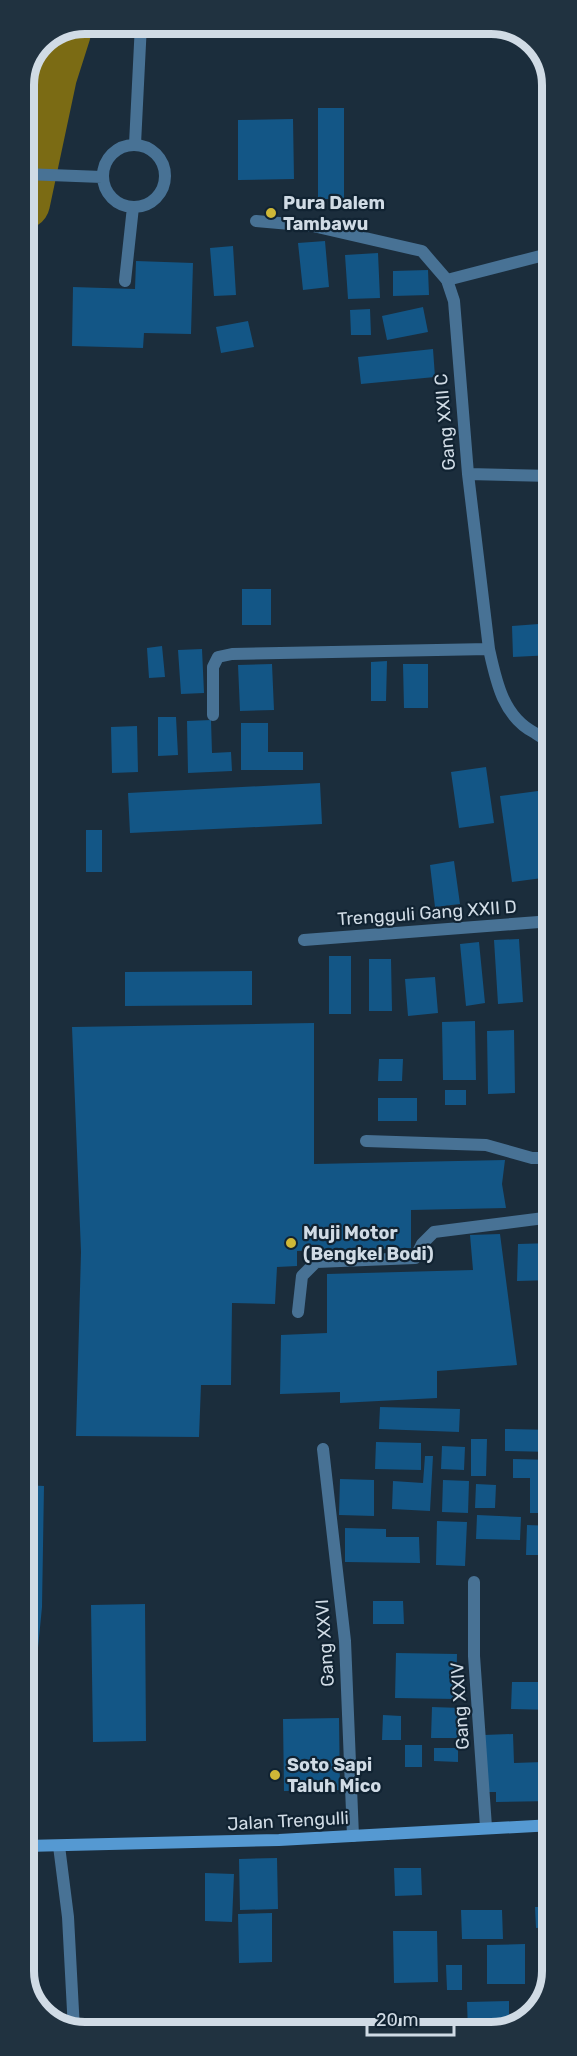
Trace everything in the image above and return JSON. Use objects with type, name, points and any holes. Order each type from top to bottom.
[{"type":"main road","name":"Jalan Trengulli","points":[[34,1846],[353,1836],[542,1825]]},
{"type":"street","points":[[135,144],[140,34]]},
{"type":"street","points":[[135,144],[155,152],[165,171],[160,193],[154,201],[133,207],[124,206],[108,195],[102,177],[105,164],[112,153],[123,146],[135,144]]},
{"type":"street","points":[[34,174],[102,177]]},
{"type":"street","points":[[125,281],[133,207]]},
{"type":"street","name":"Gang XXII C","points":[[256,221],[313,226],[422,251],[447,280],[454,301],[468,474],[489,649],[501,696],[521,727],[542,736]]},
{"type":"street","points":[[447,280],[542,256]]},
{"type":"street","points":[[468,474],[542,476]]},
{"type":"street","points":[[213,715],[213,667],[218,657],[232,654],[489,649]]},
{"type":"street","name":"Trengguli Gang XXII D","points":[[304,940],[542,922]]},
{"type":"street","points":[[366,1141],[486,1145],[532,1158],[542,1158]]},
{"type":"street","points":[[298,1312],[302,1276],[316,1262],[415,1258],[422,1244],[434,1232],[542,1218]]},
{"type":"street","name":"Gang XXVI","points":[[323,1449],[345,1641],[353,1836]]},
{"type":"street","name":"Gang XXIV","points":[[474,1582],[474,1656],[486,1827]]},
{"type":"street","points":[[59,1846],[68,1917],[73,2020]]},
{"type":"building","points":[[318,108],[344,108],[344,199],[318,199]]},
{"type":"building","points":[[293,119],[294,179],[238,180],[238,120]]},
{"type":"building","points":[[325,241],[329,287],[303,290],[298,243]]},
{"type":"building","points":[[233,246],[236,295],[214,296],[210,248]]},
{"type":"building","points":[[378,253],[380,298],[348,299],[345,255]]},
{"type":"building","points":[[136,261],[193,263],[191,334],[144,333],[143,348],[72,346],[73,287],[135,289]]},
{"type":"building","points":[[428,270],[429,295],[393,296],[393,271]]},
{"type":"building","points":[[423,307],[428,332],[387,340],[382,316]]},
{"type":"building","points":[[370,309],[371,335],[351,335],[350,310]]},
{"type":"building","points":[[248,321],[254,347],[221,353],[216,327]]},
{"type":"building","points":[[433,349],[435,377],[361,384],[358,357]]},
{"type":"building","points":[[242,589],[271,589],[271,625],[242,625]]},
{"type":"building","points":[[542,624],[542,656],[513,657],[512,626]]},
{"type":"building","points":[[162,646],[165,677],[149,678],[147,648]]},
{"type":"building","points":[[202,649],[204,693],[181,694],[178,650]]},
{"type":"building","points":[[387,661],[386,701],[371,701],[371,662]]},
{"type":"building","points":[[272,664],[274,710],[240,711],[238,665]]},
{"type":"building","points":[[403,664],[428,664],[428,708],[404,708]]},
{"type":"building","points":[[158,717],[176,717],[178,755],[158,756]]},
{"type":"building","points":[[211,720],[212,753],[231,752],[232,771],[188,773],[187,721]]},
{"type":"building","points":[[241,723],[268,723],[268,752],[303,752],[303,770],[241,770]]},
{"type":"building","points":[[137,726],[138,772],[112,773],[111,727]]},
{"type":"building","points":[[486,767],[494,823],[459,828],[451,772]]},
{"type":"building","points":[[320,783],[322,824],[130,833],[128,793]]},
{"type":"building","points":[[538,791],[542,820],[542,878],[512,882],[500,796]]},
{"type":"building","points":[[86,830],[102,830],[102,872],[86,872]]},
{"type":"building","points":[[454,861],[460,904],[435,907],[430,865]]},
{"type":"building","points":[[519,939],[523,1002],[498,1004],[494,940]]},
{"type":"building","points":[[479,942],[485,1003],[466,1006],[460,944]]},
{"type":"building","points":[[329,956],[351,956],[351,1014],[329,1014]]},
{"type":"building","points":[[369,959],[391,959],[392,1011],[369,1011]]},
{"type":"building","points":[[252,971],[252,1005],[125,1006],[125,972]]},
{"type":"building","points":[[435,977],[438,1013],[408,1016],[405,979]]},
{"type":"building","points":[[475,1021],[476,1080],[443,1080],[442,1022]]},
{"type":"building","name":"Muji Motor (Bengkel Bodi)","points":[[314,1023],[314,1164],[505,1160],[502,1184],[506,1208],[411,1210],[411,1248],[297,1251],[297,1266],[277,1267],[275,1304],[232,1303],[231,1385],[201,1385],[199,1437],[76,1436],[81,1252],[72,1027]]},
{"type":"building","points":[[514,1030],[515,1093],[488,1094],[487,1031]]},
{"type":"building","points":[[379,1059],[403,1059],[402,1081],[378,1081]]},
{"type":"building","points":[[445,1090],[466,1090],[466,1105],[445,1105]]},
{"type":"building","points":[[378,1098],[417,1098],[417,1121],[378,1121]]},
{"type":"building","points":[[500,1234],[517,1365],[437,1371],[437,1398],[340,1403],[340,1392],[280,1394],[281,1335],[327,1333],[327,1274],[473,1270],[470,1235]]},
{"type":"building","points":[[542,1243],[542,1280],[517,1281],[518,1244]]},
{"type":"building","points":[[380,1407],[460,1409],[459,1432],[379,1429]]},
{"type":"building","points":[[505,1429],[542,1430],[542,1452],[505,1451]]},
{"type":"building","points":[[471,1439],[487,1439],[486,1476],[471,1476]]},
{"type":"building","points":[[376,1442],[421,1443],[421,1470],[375,1469]]},
{"type":"building","points":[[442,1446],[465,1447],[464,1470],[441,1469]]},
{"type":"building","points":[[425,1456],[433,1456],[430,1511],[392,1509],[393,1481],[423,1483]]},
{"type":"building","points":[[513,1459],[542,1460],[542,1513],[530,1513],[530,1478],[513,1478]]},
{"type":"building","points":[[340,1479],[374,1480],[374,1516],[339,1515]]},
{"type":"building","points":[[443,1480],[469,1481],[468,1513],[442,1512]]},
{"type":"building","points":[[476,1484],[496,1485],[495,1508],[475,1508]]},
{"type":"building","points":[[34,1485],[44,1486],[42,1607],[34,1689]]},
{"type":"building","points":[[477,1515],[521,1517],[520,1540],[476,1539]]},
{"type":"building","points":[[437,1521],[467,1522],[465,1566],[436,1565]]},
{"type":"building","points":[[527,1525],[542,1526],[542,1555],[526,1555]]},
{"type":"building","points":[[345,1528],[386,1529],[386,1537],[419,1537],[420,1563],[345,1562]]},
{"type":"building","points":[[373,1601],[403,1601],[404,1624],[373,1624]]},
{"type":"building","points":[[145,1604],[146,1741],[93,1742],[91,1605]]},
{"type":"building","points":[[396,1653],[457,1654],[456,1699],[395,1698]]},
{"type":"building","points":[[512,1682],[542,1682],[542,1710],[511,1709]]},
{"type":"building","points":[[432,1707],[461,1708],[461,1738],[431,1738]]},
{"type":"building","points":[[383,1715],[401,1716],[401,1740],[382,1740]]},
{"type":"building","points":[[339,1718],[340,1790],[284,1791],[283,1719]]},
{"type":"building","points":[[513,1734],[514,1763],[542,1762],[542,1801],[496,1802],[496,1792],[485,1792],[484,1735]]},
{"type":"building","points":[[405,1745],[422,1745],[422,1767],[405,1767]]},
{"type":"building","points":[[434,1748],[458,1748],[458,1762],[434,1761]]},
{"type":"building","points":[[277,1858],[278,1909],[240,1910],[239,1859]]},
{"type":"building","points":[[394,1868],[421,1868],[422,1895],[395,1896]]},
{"type":"building","points":[[205,1873],[234,1874],[232,1922],[205,1921]]},
{"type":"building","points":[[535,1907],[542,1907],[542,1928],[536,1928]]},
{"type":"building","points":[[461,1910],[502,1910],[503,1939],[462,1939]]},
{"type":"building","points":[[272,1913],[272,1962],[239,1963],[238,1914]]},
{"type":"building","points":[[393,1931],[437,1931],[438,1982],[394,1983]]},
{"type":"building","points":[[525,1944],[525,1984],[487,1984],[487,1945]]},
{"type":"building","points":[[446,1965],[462,1965],[462,1990],[447,1990]]},
{"type":"building","points":[[509,2001],[509,2019],[492,2022],[468,2022],[467,2002]]},
{"type":"waterway","points":[[34,156],[51,76],[62,40]]},
{"type":"place","name":"Pura Dalem Tambawu","points":[[271,213]]},
{"type":"place","name":"Muji Motor (Bengkel Bodi)","points":[[291,1243]]},
{"type":"place","name":"Soto Sapi Taluh Mico","points":[[275,1775]]}]
